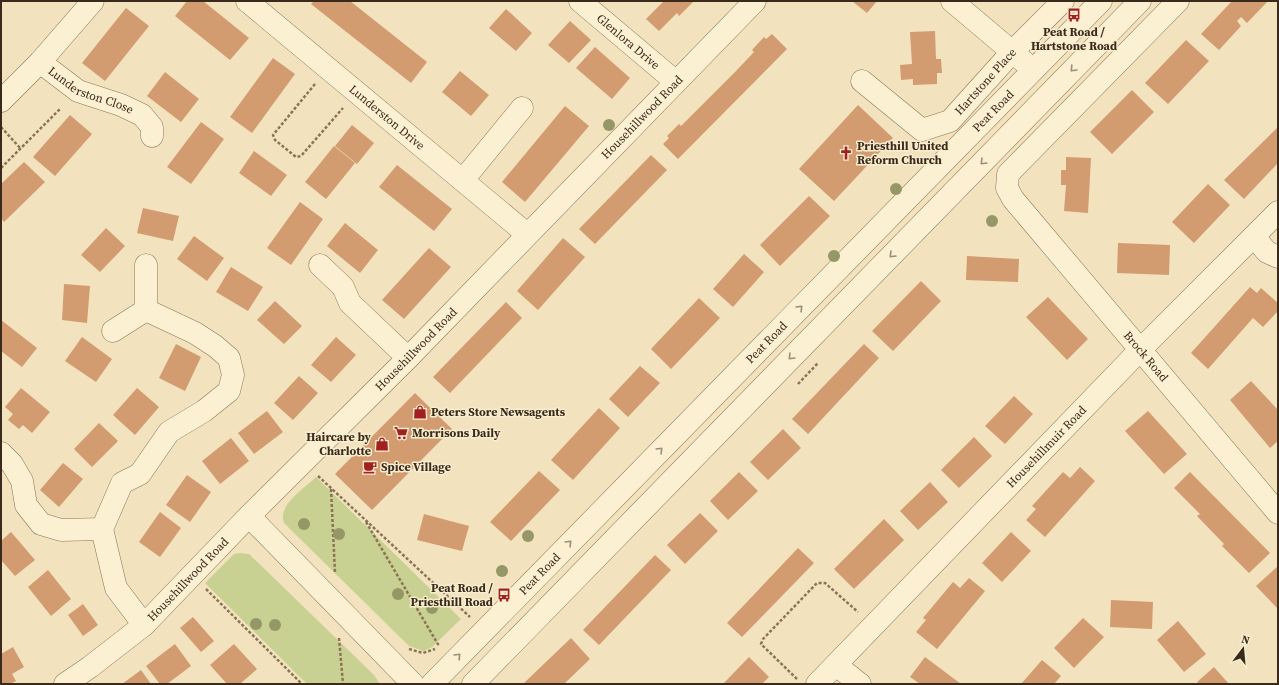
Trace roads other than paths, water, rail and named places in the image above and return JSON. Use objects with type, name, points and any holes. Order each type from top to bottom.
[{"type":"street","points":[[1,101],[40,62],[93,1]]},
{"type":"street","name":"Lunderston Drive","points":[[247,1],[527,234]]},
{"type":"street","name":"Glenlora Drive","points":[[580,1],[676,82]]},
{"type":"street","name":"Househillwood Road","points":[[65,684],[90,668],[144,625],[249,516],[408,358],[755,1]]},
{"type":"street","points":[[952,1],[1013,51],[1053,91]]},
{"type":"street","name":"Hartstone Place","points":[[862,81],[922,130],[950,121],[1013,51],[1063,1]]},
{"type":"street","name":"Peat Road","points":[[432,684],[484,629],[1101,1]]},
{"type":"street","points":[[473,684],[1140,1]]},
{"type":"street","name":"Brock Road","points":[[1178,1],[1008,174],[1007,188],[1013,199],[1278,513]]},
{"type":"street","name":"Lunderston Close","points":[[40,62],[78,91],[122,105],[142,115],[152,127],[152,136]]},
{"type":"street","points":[[463,180],[522,108]]},
{"type":"street","name":"Househillmuir Road","points":[[817,684],[1139,350],[1278,212]]},
{"type":"street","points":[[1254,237],[1267,252],[1278,258]]},
{"type":"street","points":[[146,264],[146,310]]},
{"type":"street","points":[[320,265],[343,287],[350,303],[408,358]]},
{"type":"street","points":[[113,331],[146,310]]},
{"type":"street","points":[[144,625],[116,588],[102,529],[122,483],[140,474],[169,432],[204,411],[229,391],[233,375],[229,358],[215,346],[194,333],[146,310]]},
{"type":"street","points":[[1,453],[12,464],[22,481],[26,505],[41,524],[61,530],[102,529]]},
{"type":"street","points":[[249,516],[413,684]]},
{"type":"street","points":[[836,665],[860,684]]},
{"type":"place","name":"Peat Road / Hartstone Road","points":[[1074,15]]},
{"type":"place","name":"Priesthill United Reform Church","points":[[846,153]]},
{"type":"place","name":"Peters Store Newsagents","points":[[420,412]]},
{"type":"place","name":"Morrisons Daily","points":[[401,433]]},
{"type":"place","name":"Haircare by Charlotte","points":[[382,444]]},
{"type":"place","name":"Spice Village","points":[[370,467]]},
{"type":"place","name":"Peat Road / Priesthill Road","points":[[504,595]]}]
